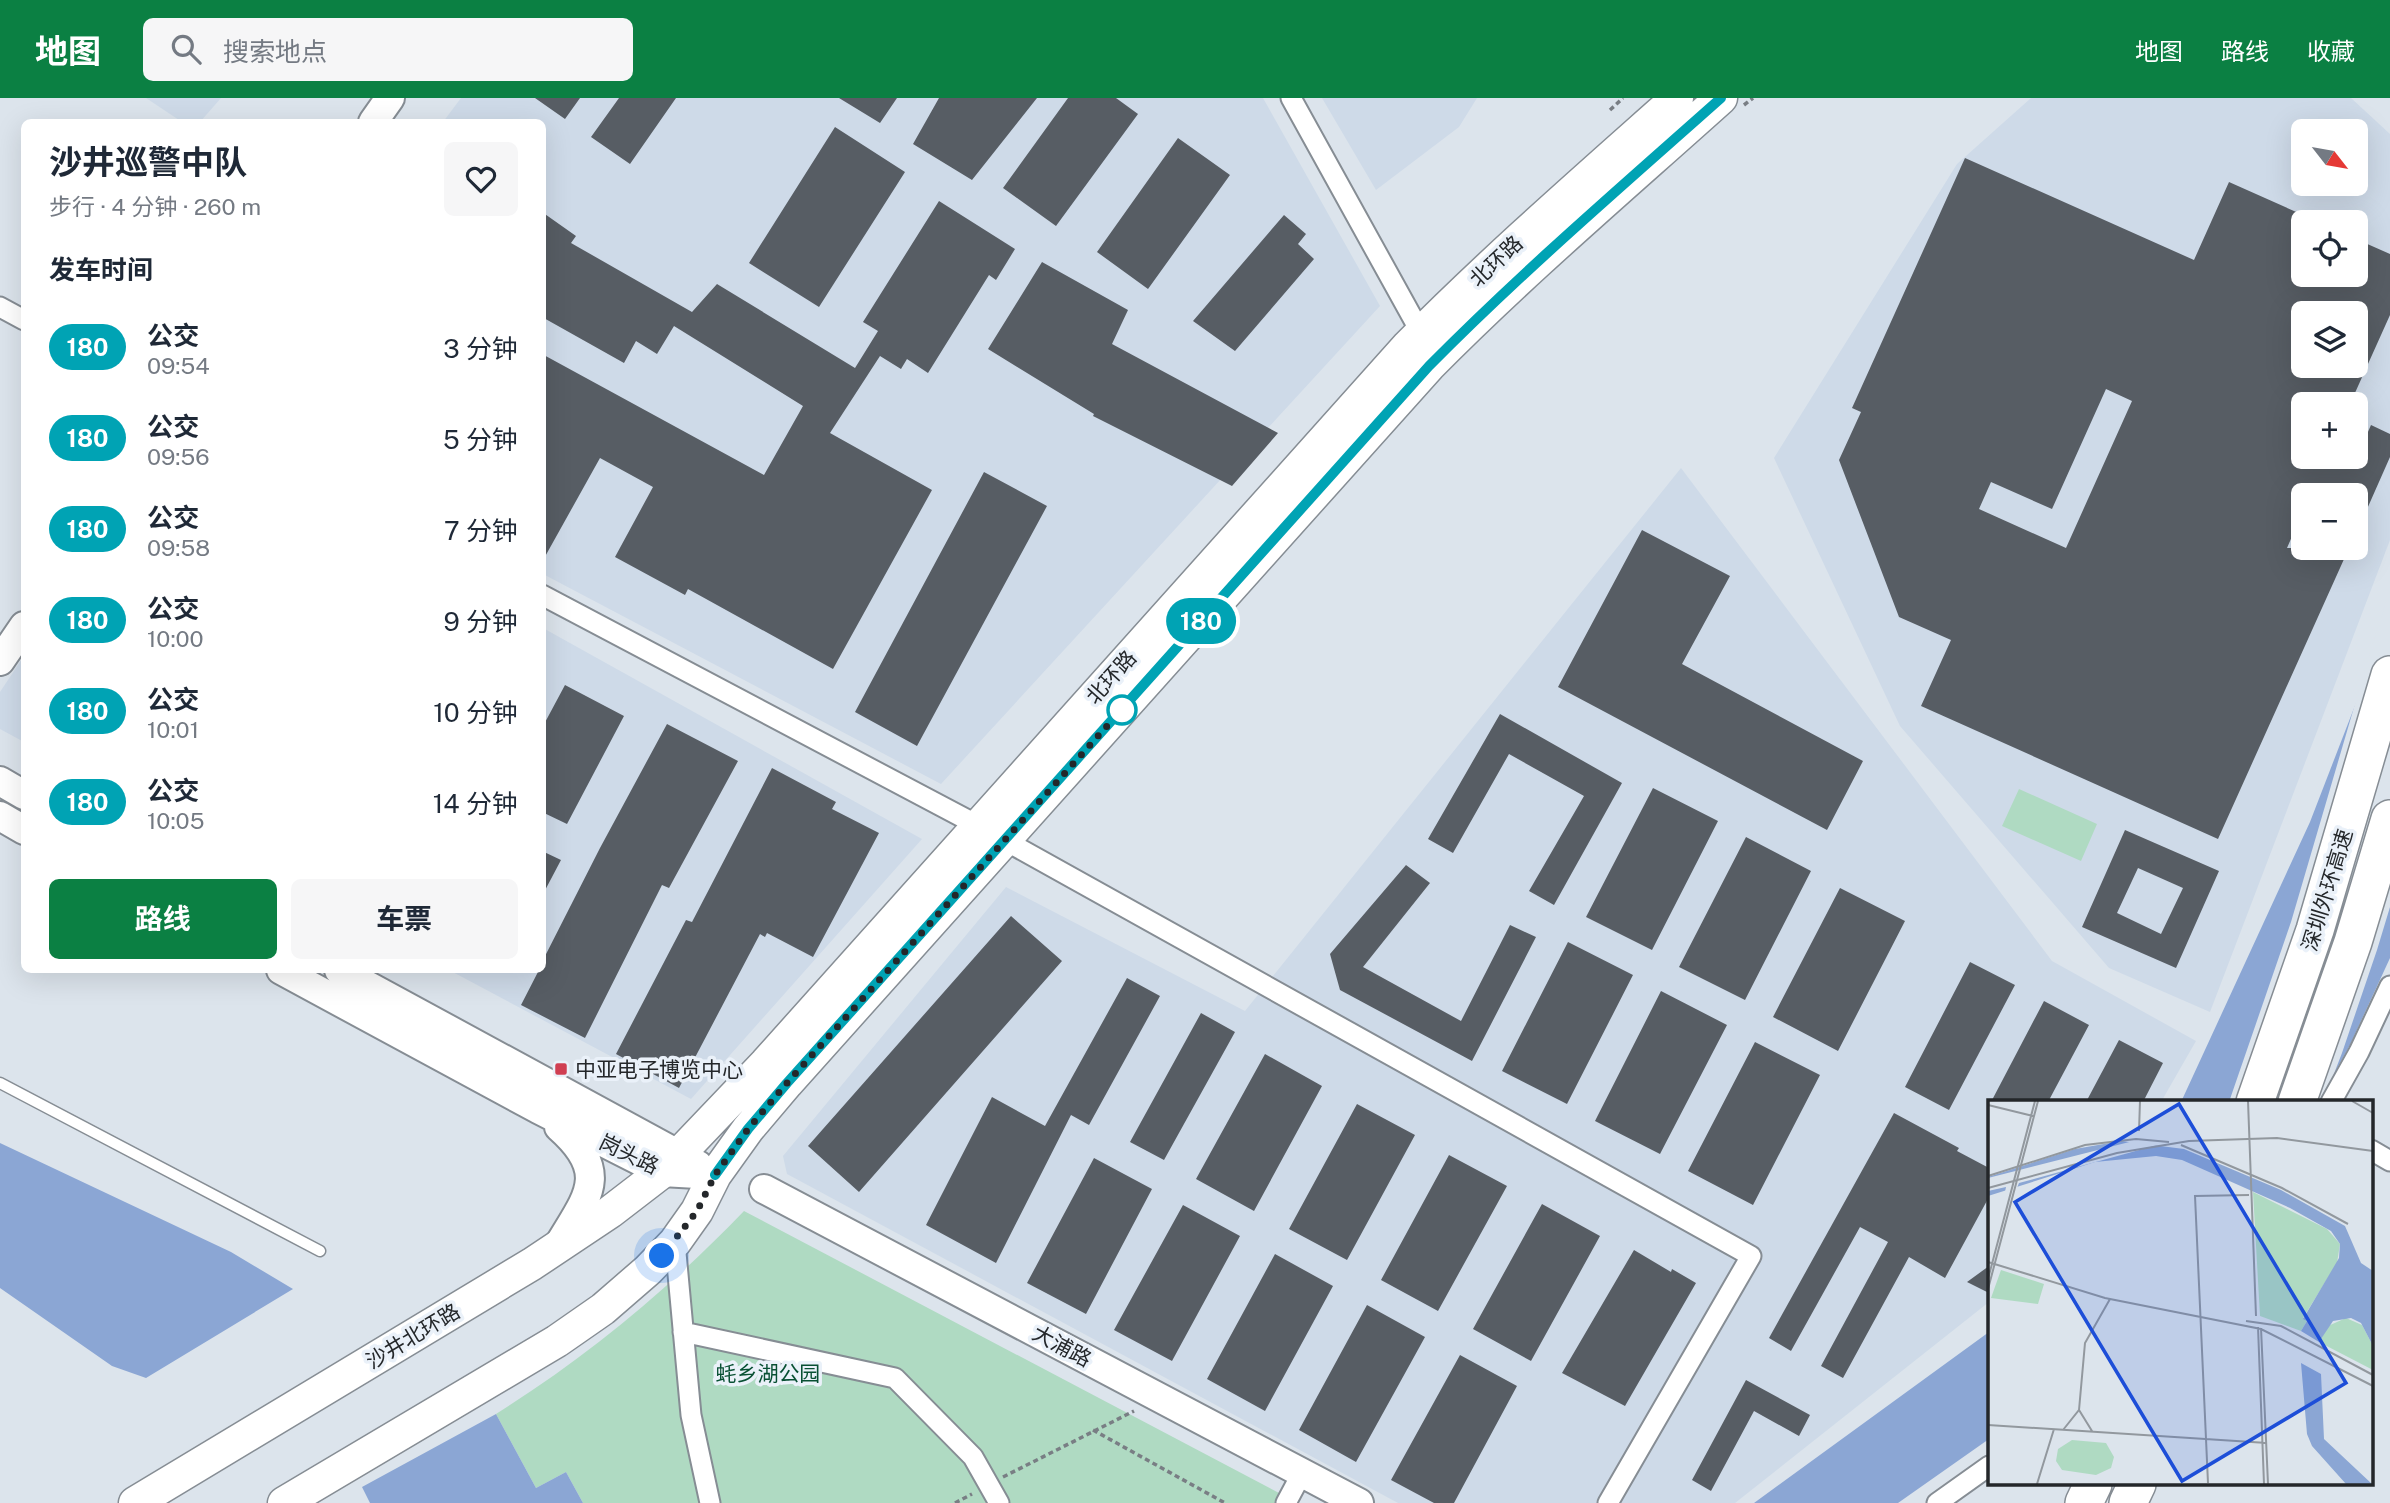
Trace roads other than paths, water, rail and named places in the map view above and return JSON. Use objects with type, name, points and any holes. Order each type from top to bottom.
[{"type":"highway","name":"深圳外环高速","points":[[2256,1100],[2319,917],[2390,675]]},
{"type":"highway","name":"深圳外环高速","points":[[2298,1100],[2353,942],[2390,819]]},
{"type":"highway","points":[[2084,1503],[2092,1486]]},
{"type":"highway","points":[[2128,1503],[2136,1486]]},
{"type":"main road","name":"北环路","points":[[715,1175],[748,1129],[992,833],[1421,333],[1524,234],[1677,98]]},
{"type":"main road","name":"北环路","points":[[671,1163],[775,1053],[992,833],[1470,324],[1721,98]]},
{"type":"main road","name":"沙井北环路","points":[[135,1503],[557,1248],[610,1212],[671,1163]]},
{"type":"main road","points":[[284,1503],[557,1341],[603,1309],[648,1270],[675,1242],[697,1211],[715,1175]]},
{"type":"street","points":[[375,119],[390,98]]},
{"type":"street","points":[[1292,98],[1421,333]]},
{"type":"street","points":[[0,307],[21,318]]},
{"type":"street","points":[[546,597],[992,833],[1751,1256],[1608,1503]]},
{"type":"street","points":[[0,661],[21,630]]},
{"type":"street","points":[[0,781],[21,793]]},
{"type":"street","points":[[0,816],[21,828]]},
{"type":"street","name":"岗头路","points":[[287,973],[538,1109],[671,1163],[715,1175]]},
{"type":"street","name":"岗头路","points":[[345,973],[511,1065],[671,1163]]},
{"type":"street","points":[[2332,1100],[2359,1052],[2390,986]]},
{"type":"street","points":[[538,1109],[577,1143],[589,1161],[591,1183],[582,1205],[557,1248]]},
{"type":"street","points":[[2372,1151],[2390,1161]]},
{"type":"street","name":"大浦路","points":[[764,1189],[1359,1503]]},
{"type":"street","points":[[675,1242],[691,1415],[710,1503]]},
{"type":"street","points":[[683,1332],[895,1378],[973,1457],[999,1503]]},
{"type":"street","points":[[1937,1503],[1988,1467]]},
{"type":"street","points":[[1286,1503],[1302,1473]]},
{"type":"lane","points":[[0,1083],[320,1251]]},
{"type":"water","points":[[2390,600],[2390,958],[2349,1047],[2319,1100],[2182,1100],[2310,822],[2361,690]]},
{"type":"water","points":[[0,1143],[231,1252],[293,1289],[146,1378],[112,1366],[0,1288]]},
{"type":"water","points":[[1988,1333],[1988,1440],[1898,1503],[1754,1503]]},
{"type":"water","points":[[496,1414],[536,1488],[566,1472],[583,1503],[370,1503],[362,1487]]},
{"type":"place","name":"中亚电子博览中心","points":[[561,1069]]},
{"type":"park label","name":"蚝乡湖公园","points":[[768,1373]]}]
